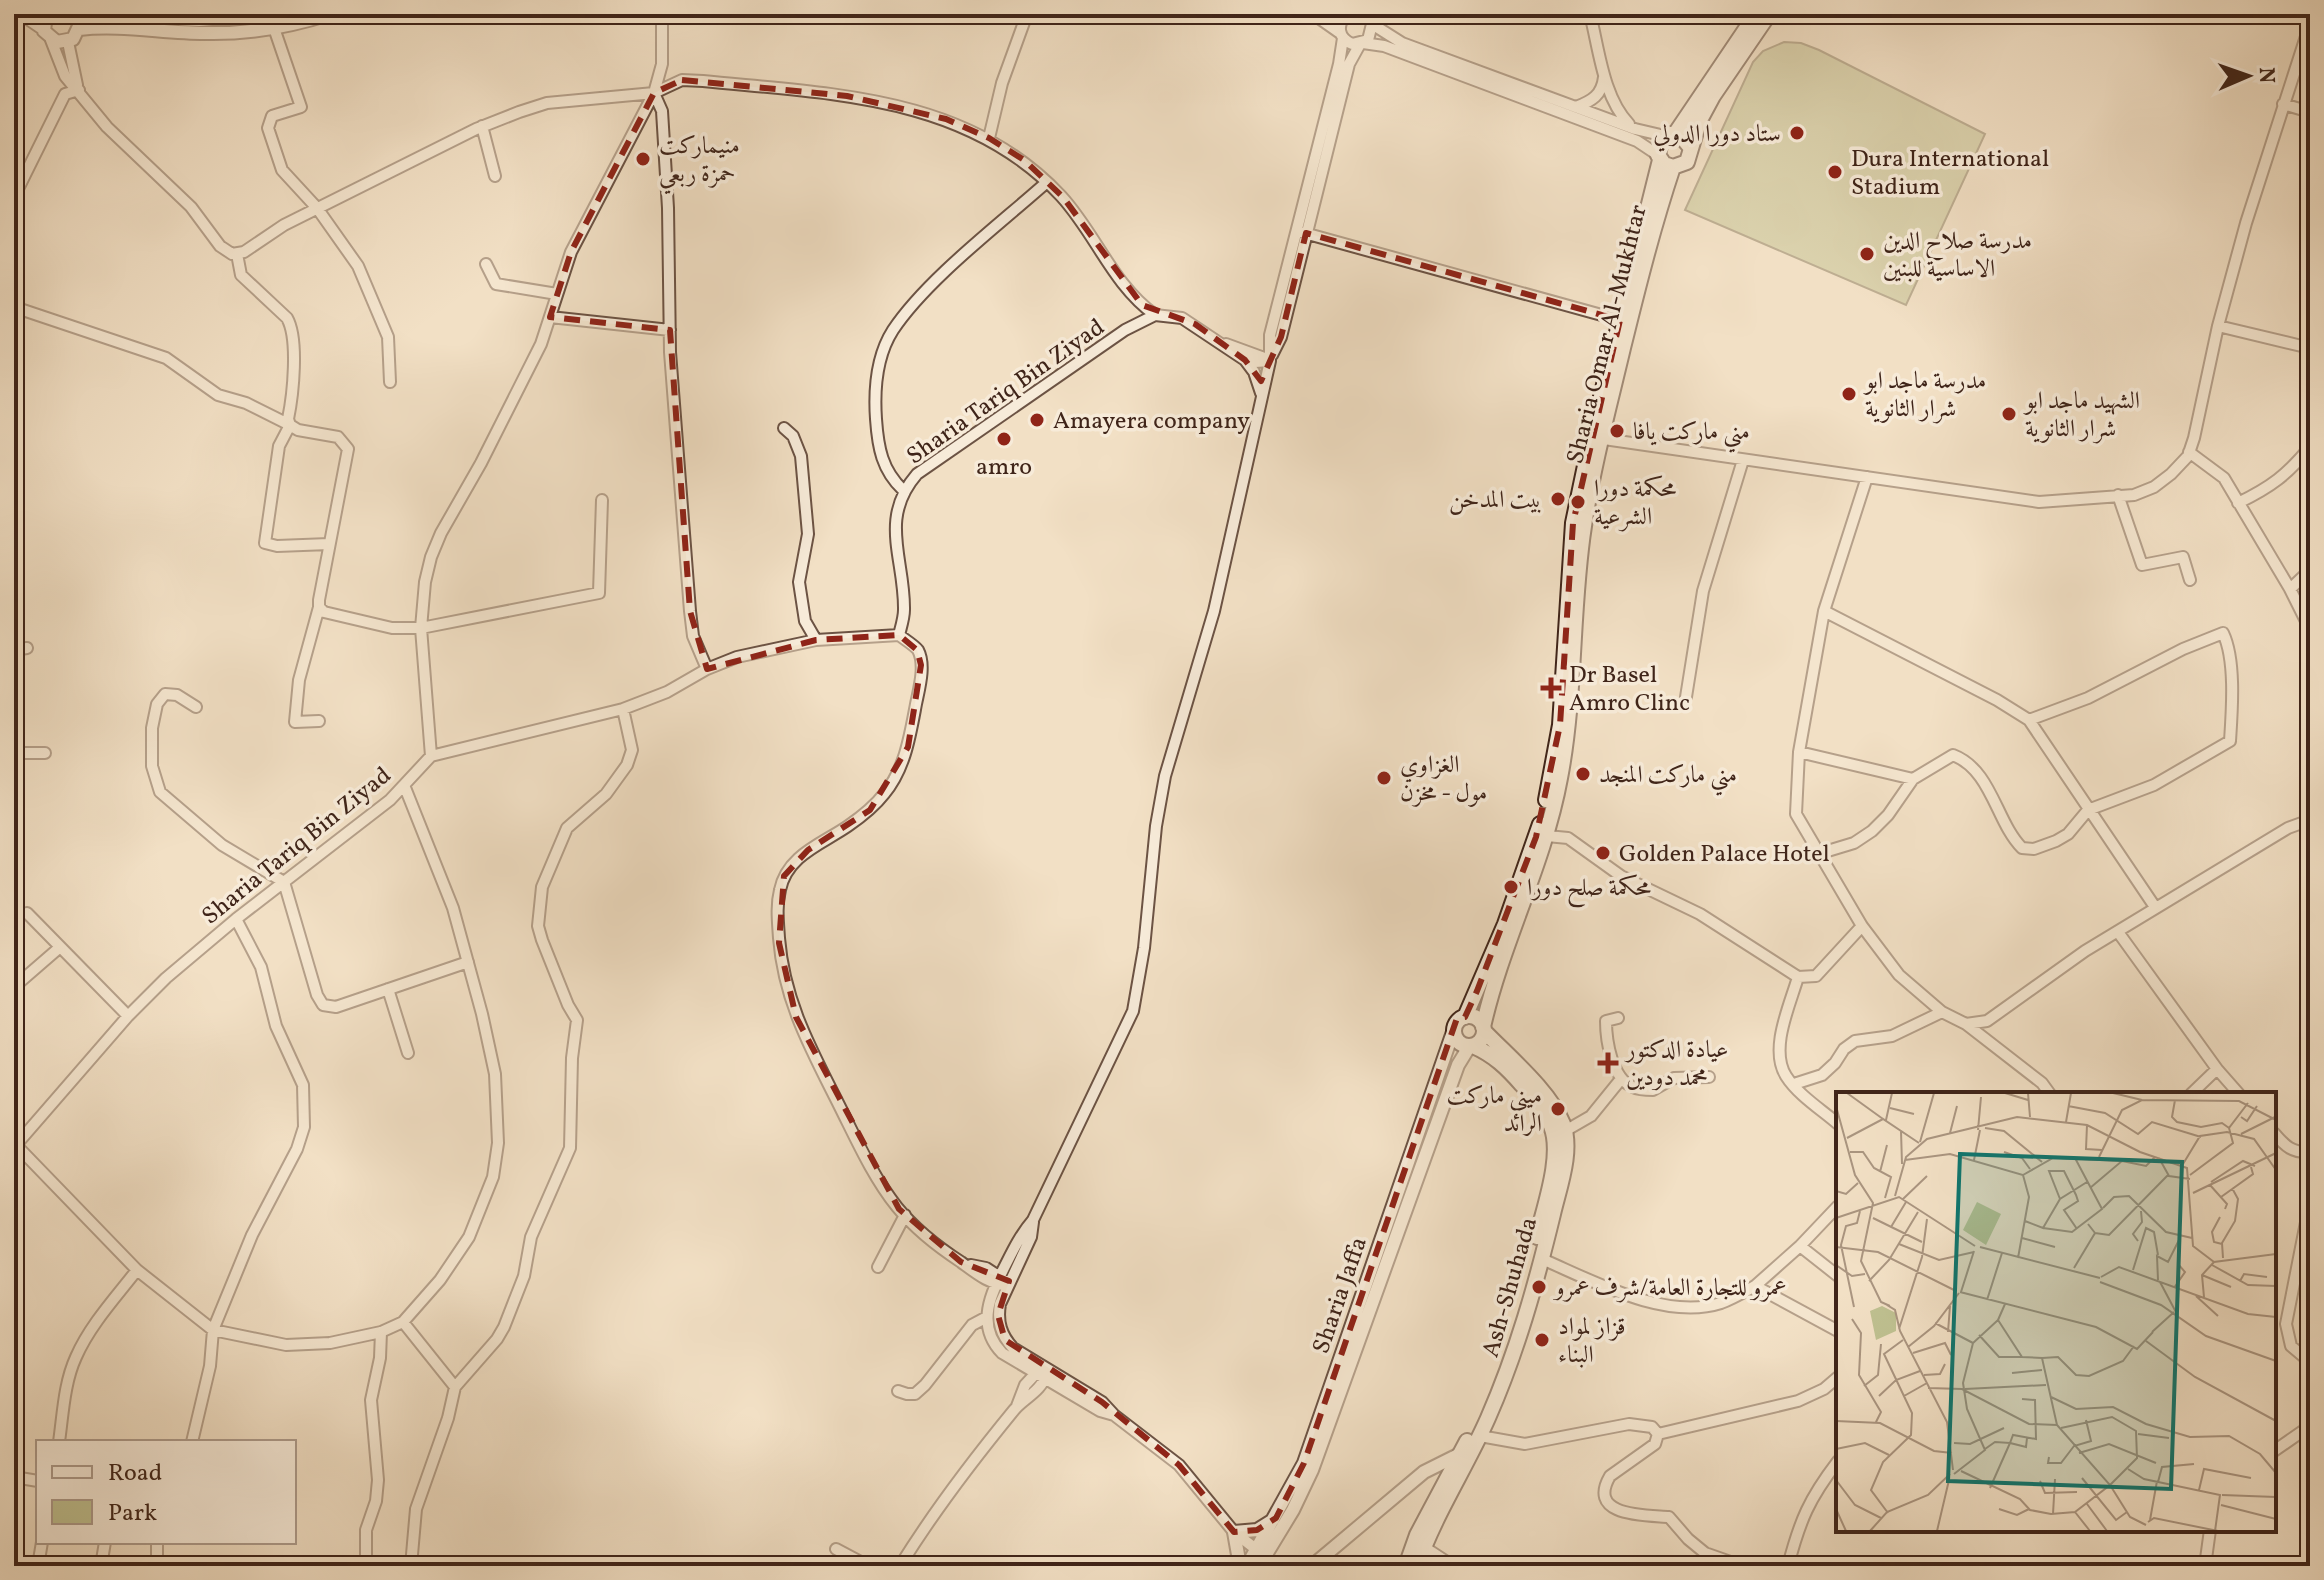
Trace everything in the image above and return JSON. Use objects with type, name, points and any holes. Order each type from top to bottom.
[{"type":"main road","points":[[1756,14],[1670,135],[1658,145],[1664,161],[1687,162],[1699,122],[1713,96],[1769,14]]},
{"type":"main road","points":[[1670,135],[1684,137],[1690,147]]},
{"type":"main road","name":"Sharia Omar Al-Mukhtar","points":[[1465,1017],[1505,924],[1536,837],[1548,791],[1560,725],[1573,523],[1664,161]]},
{"type":"main road","name":"Sharia Omar Al-Mukhtar","points":[[1484,1029],[1490,998],[1547,836],[1568,733],[1584,525],[1596,438]]},
{"type":"main road","points":[[1484,1029],[1481,1040],[1471,1046],[1456,1039],[1454,1029],[1465,1017],[1478,1019],[1542,1092],[1557,1112],[1565,1131]]},
{"type":"main road","name":"Ash-Shuhada","points":[[1406,1566],[1417,1535],[1471,1447],[1511,1338],[1547,1196],[1555,1145],[1552,1128],[1541,1105],[1491,1054],[1471,1046]]},
{"type":"main road","name":"Ash-Shuhada","points":[[1417,1566],[1518,1342],[1542,1259],[1565,1157],[1565,1131]]},
{"type":"street","points":[[22,14],[48,34],[68,42]]},
{"type":"street","points":[[46,14],[48,34],[65,76],[107,127],[191,207],[220,246],[232,254],[482,126],[547,103],[654,93],[682,80],[847,96],[946,119],[989,138],[1024,160],[1063,197],[1130,293],[1155,315],[1182,318],[1246,355],[1270,361]]},
{"type":"street","points":[[79,29],[76,14],[199,17],[276,14]]},
{"type":"street","points":[[79,90],[68,42],[79,29],[101,26],[205,33],[274,28],[329,14]]},
{"type":"street","points":[[662,14],[662,64],[654,93],[582,227],[541,344],[518,392],[434,547],[426,577],[421,628],[431,756],[623,709],[667,692],[707,669],[737,657],[816,640],[899,635],[917,650],[921,665],[920,683],[908,747],[898,772],[870,810],[793,863],[780,887],[777,914],[782,971],[796,1017],[877,1179],[924,1234],[961,1262],[1008,1285]]},
{"type":"street","points":[[989,138],[1002,83],[1027,14]]},
{"type":"street","points":[[1313,14],[1352,44],[1384,46],[1637,141],[1664,161]]},
{"type":"street","points":[[1046,1373],[1035,1372],[996,1347],[991,1339],[987,1317],[998,1281],[1021,1233],[1033,1220],[1133,1011],[1165,776],[1214,611],[1270,361],[1281,337],[1339,64],[1341,21],[1347,14]]},
{"type":"street","points":[[1590,14],[1616,106],[1632,128]]},
{"type":"street","points":[[1370,18],[1402,43],[1632,128],[1670,135]]},
{"type":"street","points":[[1270,361],[1270,335],[1349,64],[1371,35],[1370,18]]},
{"type":"street","points":[[1596,438],[2039,502],[2134,495],[2154,487],[2171,474],[2189,452],[2246,223],[2310,24]]},
{"type":"street","points":[[274,28],[301,107],[272,116],[268,128],[273,147],[282,170],[317,208],[358,266],[388,337],[390,382]]},
{"type":"street","points":[[1576,107],[1600,93],[1604,71]]},
{"type":"street","points":[[14,197],[39,151],[59,103],[65,94],[79,90]]},
{"type":"street","points":[[654,93],[662,111],[668,208],[670,330],[690,611],[693,636],[707,669]]},
{"type":"street","points":[[2283,104],[2310,112]]},
{"type":"street","points":[[482,126],[495,176]]},
{"type":"street","points":[[903,490],[888,476],[877,435],[877,378],[892,332],[939,278],[1047,182]]},
{"type":"street","points":[[1302,232],[1625,321]]},
{"type":"street","points":[[237,254],[241,275],[291,325],[290,425],[279,446],[265,543],[277,546],[329,544]]},
{"type":"street","points":[[486,264],[496,284],[557,294]]},
{"type":"street","points":[[14,307],[166,358],[218,395],[246,403],[296,430],[335,436],[347,446],[348,457],[319,607],[299,680],[295,722],[319,721]]},
{"type":"street","name":"Sharia Tariq Bin Ziyad","points":[[899,635],[905,611],[896,543],[903,490],[917,474],[1125,330],[1155,315]]},
{"type":"street","points":[[550,317],[670,330]]},
{"type":"street","points":[[2218,326],[2310,348]]},
{"type":"street","points":[[1246,355],[1270,335]]},
{"type":"street","points":[[1246,355],[1262,396]]},
{"type":"street","points":[[784,428],[793,436],[801,456],[808,534],[799,582],[805,621],[816,640]]},
{"type":"street","points":[[2238,503],[2269,488],[2288,473],[2310,447]]},
{"type":"street","points":[[2189,452],[2224,478],[2290,589],[2310,629]]},
{"type":"street","points":[[1686,697],[1703,591],[1743,460]]},
{"type":"street","points":[[1867,477],[1824,611],[1799,752],[1796,814],[1862,926],[1899,975],[1942,1012],[1966,1024],[2042,1083],[2049,1092]]},
{"type":"street","points":[[2118,495],[2142,565],[2183,557],[2190,580]]},
{"type":"street","points":[[319,607],[327,614],[392,628],[421,628],[599,593],[602,500]]},
{"type":"street","points":[[2290,589],[2310,570]]},
{"type":"street","points":[[1824,611],[1997,700],[2029,720],[2155,907]]},
{"type":"street","points":[[1821,853],[1854,843],[1872,831],[1888,815],[1913,779],[1953,755],[1981,777],[2018,844],[2025,849],[2045,846],[2068,834],[2088,810],[2154,785],[2230,741],[2230,671],[2223,633],[2183,649],[2088,698],[2029,720]]},
{"type":"street","points":[[14,650],[27,648]]},
{"type":"street","points":[[196,707],[177,695],[165,694],[157,704],[152,728],[152,766],[160,792],[222,845],[284,882],[317,995],[323,1005],[336,1007],[468,962]]},
{"type":"street","points":[[411,1566],[416,1509],[448,1418],[455,1387],[504,1327],[524,1276],[531,1237],[570,1148],[572,1058],[577,1020],[544,948],[538,926],[539,906],[542,887],[567,828],[606,794],[627,765],[632,750],[623,709]]},
{"type":"street","points":[[1799,752],[1913,779]]},
{"type":"street","points":[[14,753],[45,753]]},
{"type":"street","name":"Sharia Tariq Bin Ziyad","points":[[14,1145],[128,1016],[166,978],[236,919],[364,823],[431,756]]},
{"type":"street","points":[[14,1145],[137,1270],[213,1330],[286,1345],[330,1343],[381,1332],[403,1322],[440,1280],[469,1237],[493,1177],[498,1143],[495,1074],[468,962],[453,908],[404,785]]},
{"type":"street","points":[[1966,1024],[1987,1021],[2085,951],[2155,907],[2288,828],[2310,820]]},
{"type":"street","points":[[1547,836],[1568,838],[1596,855],[1621,876],[1700,914],[1798,977],[1816,976],[1862,926]]},
{"type":"street","points":[[27,913],[128,1016]]},
{"type":"street","points":[[192,1440],[210,1366],[213,1330],[252,1235],[297,1149],[304,1127],[303,1085],[276,1026],[261,967],[236,919]]},
{"type":"street","points":[[2118,932],[2217,1069],[2237,1092]]},
{"type":"street","points":[[14,987],[59,948]]},
{"type":"street","points":[[1798,977],[1780,1049],[1781,1062],[1787,1077],[1836,1122]]},
{"type":"street","points":[[388,989],[408,1053]]},
{"type":"street","points":[[1794,1084],[1822,1075],[1855,1041],[1892,1036],[1942,1012]]},
{"type":"street","points":[[1618,1018],[1606,1021],[1606,1040],[1621,1079],[1633,1087],[1653,1090],[1674,1078],[1709,1077]]},
{"type":"street","name":"Sharia Jaffa","points":[[1259,1559],[1304,1463],[1454,1029]]},
{"type":"street","name":"Sharia Jaffa","points":[[1247,1566],[1259,1559],[1293,1510],[1318,1456],[1458,1065],[1471,1046]]},
{"type":"street","points":[[2193,1092],[2217,1069]]},
{"type":"street","points":[[1565,1131],[1591,1116],[1621,1079]]},
{"type":"street","points":[[2276,1135],[2287,1148],[2300,1153],[2310,1152]]},
{"type":"street","points":[[2310,1202],[2286,1324],[2291,1346],[2310,1362]]},
{"type":"street","points":[[1542,1259],[1619,1292],[1675,1308],[1699,1307],[1721,1303],[1755,1286],[1836,1208]]},
{"type":"street","points":[[878,1267],[905,1215]]},
{"type":"street","points":[[1033,1220],[1031,1237],[1008,1285],[998,1315],[1005,1340],[1046,1373],[1100,1411],[1114,1415],[1179,1465],[1259,1559]]},
{"type":"street","points":[[1800,1246],[1836,1274]]},
{"type":"street","points":[[59,1440],[66,1387],[75,1358],[86,1337],[137,1270]]},
{"type":"street","points":[[1755,1286],[1836,1330]]},
{"type":"street","points":[[898,1391],[915,1394],[972,1325],[987,1317]]},
{"type":"street","points":[[403,1322],[455,1387]]},
{"type":"street","points":[[366,1556],[366,1530],[376,1501],[378,1480],[371,1400],[380,1358],[381,1332]]},
{"type":"street","points":[[1017,1406],[1025,1385],[1035,1372]]},
{"type":"street","points":[[900,1566],[964,1472],[1017,1406],[1034,1394],[1046,1373]]},
{"type":"street","points":[[1658,1434],[1798,1401],[1824,1389],[1836,1379]]},
{"type":"street","points":[[1312,1566],[1424,1472],[1471,1447],[1525,1444],[1629,1424],[1652,1427],[1658,1434]]},
{"type":"street","points":[[2276,1450],[2310,1426]]},
{"type":"street","points":[[1658,1434],[1655,1444],[1610,1476],[1604,1491],[1612,1507],[1623,1513],[1669,1517],[1705,1553],[1742,1566]]},
{"type":"street","points":[[1788,1566],[1799,1523],[1819,1485],[1836,1464]]},
{"type":"street","points":[[14,1477],[36,1481]]},
{"type":"street","points":[[1234,1532],[1257,1530],[1276,1518]]},
{"type":"street","points":[[1234,1532],[1240,1566]]},
{"type":"street","points":[[2205,1566],[2210,1532]]},
{"type":"street","points":[[38,1566],[42,1544]]},
{"type":"street","points":[[101,1566],[105,1544]]},
{"type":"street","points":[[157,1544],[157,1566]]},
{"type":"street","points":[[1424,1547],[1453,1566]]},
{"type":"street","points":[[836,1549],[852,1563],[868,1566]]},
{"type":"highlighted area","points":[[682,80],[847,96],[946,119],[989,138],[1024,160],[1063,197],[1142,305],[1195,324],[1245,360],[1261,381],[1281,337],[1306,233],[1620,320],[1573,523],[1560,725],[1536,837],[1477,991],[1465,1017],[1457,1018],[1304,1463],[1276,1518],[1257,1530],[1234,1532],[1179,1465],[1102,1402],[1005,1340],[998,1315],[1009,1281],[961,1262],[899,1209],[796,1017],[779,943],[784,876],[808,850],[870,810],[908,747],[921,665],[917,650],[899,635],[816,640],[707,669],[690,611],[670,330],[550,317],[571,252],[654,93]]},
{"type":"green space","name":"Dura International Stadium","points":[[1784,42],[1801,43],[1819,50],[1985,134],[1906,305],[1685,210],[1753,62],[1763,51]]},
{"type":"place","name":"ستاد دورا الدولي","points":[[1797,133]]},
{"type":"place","name":"منيماركت حمزة ربعي","points":[[643,159]]},
{"type":"place","name":"Dura International Stadium","points":[[1835,172]]},
{"type":"place","name":"مدرسة صلاح الدين الاساسية للبنين","points":[[1867,254]]},
{"type":"place","name":"مدرسة ماجد ابو شرار الثانوية","points":[[1849,394]]},
{"type":"place","name":"الشهيد ماجد ابو شرار الثانوية","points":[[2009,414]]},
{"type":"place","name":"Amayera company","points":[[1037,420]]},
{"type":"place","name":"مني ماركت يافا","points":[[1617,431]]},
{"type":"place","name":"amro","points":[[1004,439]]},
{"type":"place","name":"بيت المدخن","points":[[1558,499]]},
{"type":"place","name":"محكمة دورا الشرعية","points":[[1578,502]]},
{"type":"place","name":"Dr Basel Amro Clinc","points":[[1551,688]]},
{"type":"place","name":"مني ماركت المنجد","points":[[1583,774]]},
{"type":"place","name":"الغزاوي مول - مخزن","points":[[1384,778]]},
{"type":"place","name":"Golden Palace Hotel","points":[[1603,853]]},
{"type":"place","name":"محكمة صلح دورا","points":[[1511,887]]},
{"type":"place","name":"عيادة الدكتور محمد دودين","points":[[1608,1063]]},
{"type":"place","name":"ميني ماركت الرائد","points":[[1558,1109]]},
{"type":"place","name":"عمرو للتجارة العامة/شرف عمرو","points":[[1539,1287]]},
{"type":"place","name":"قزاز لمواد البناء","points":[[1542,1340]]}]
